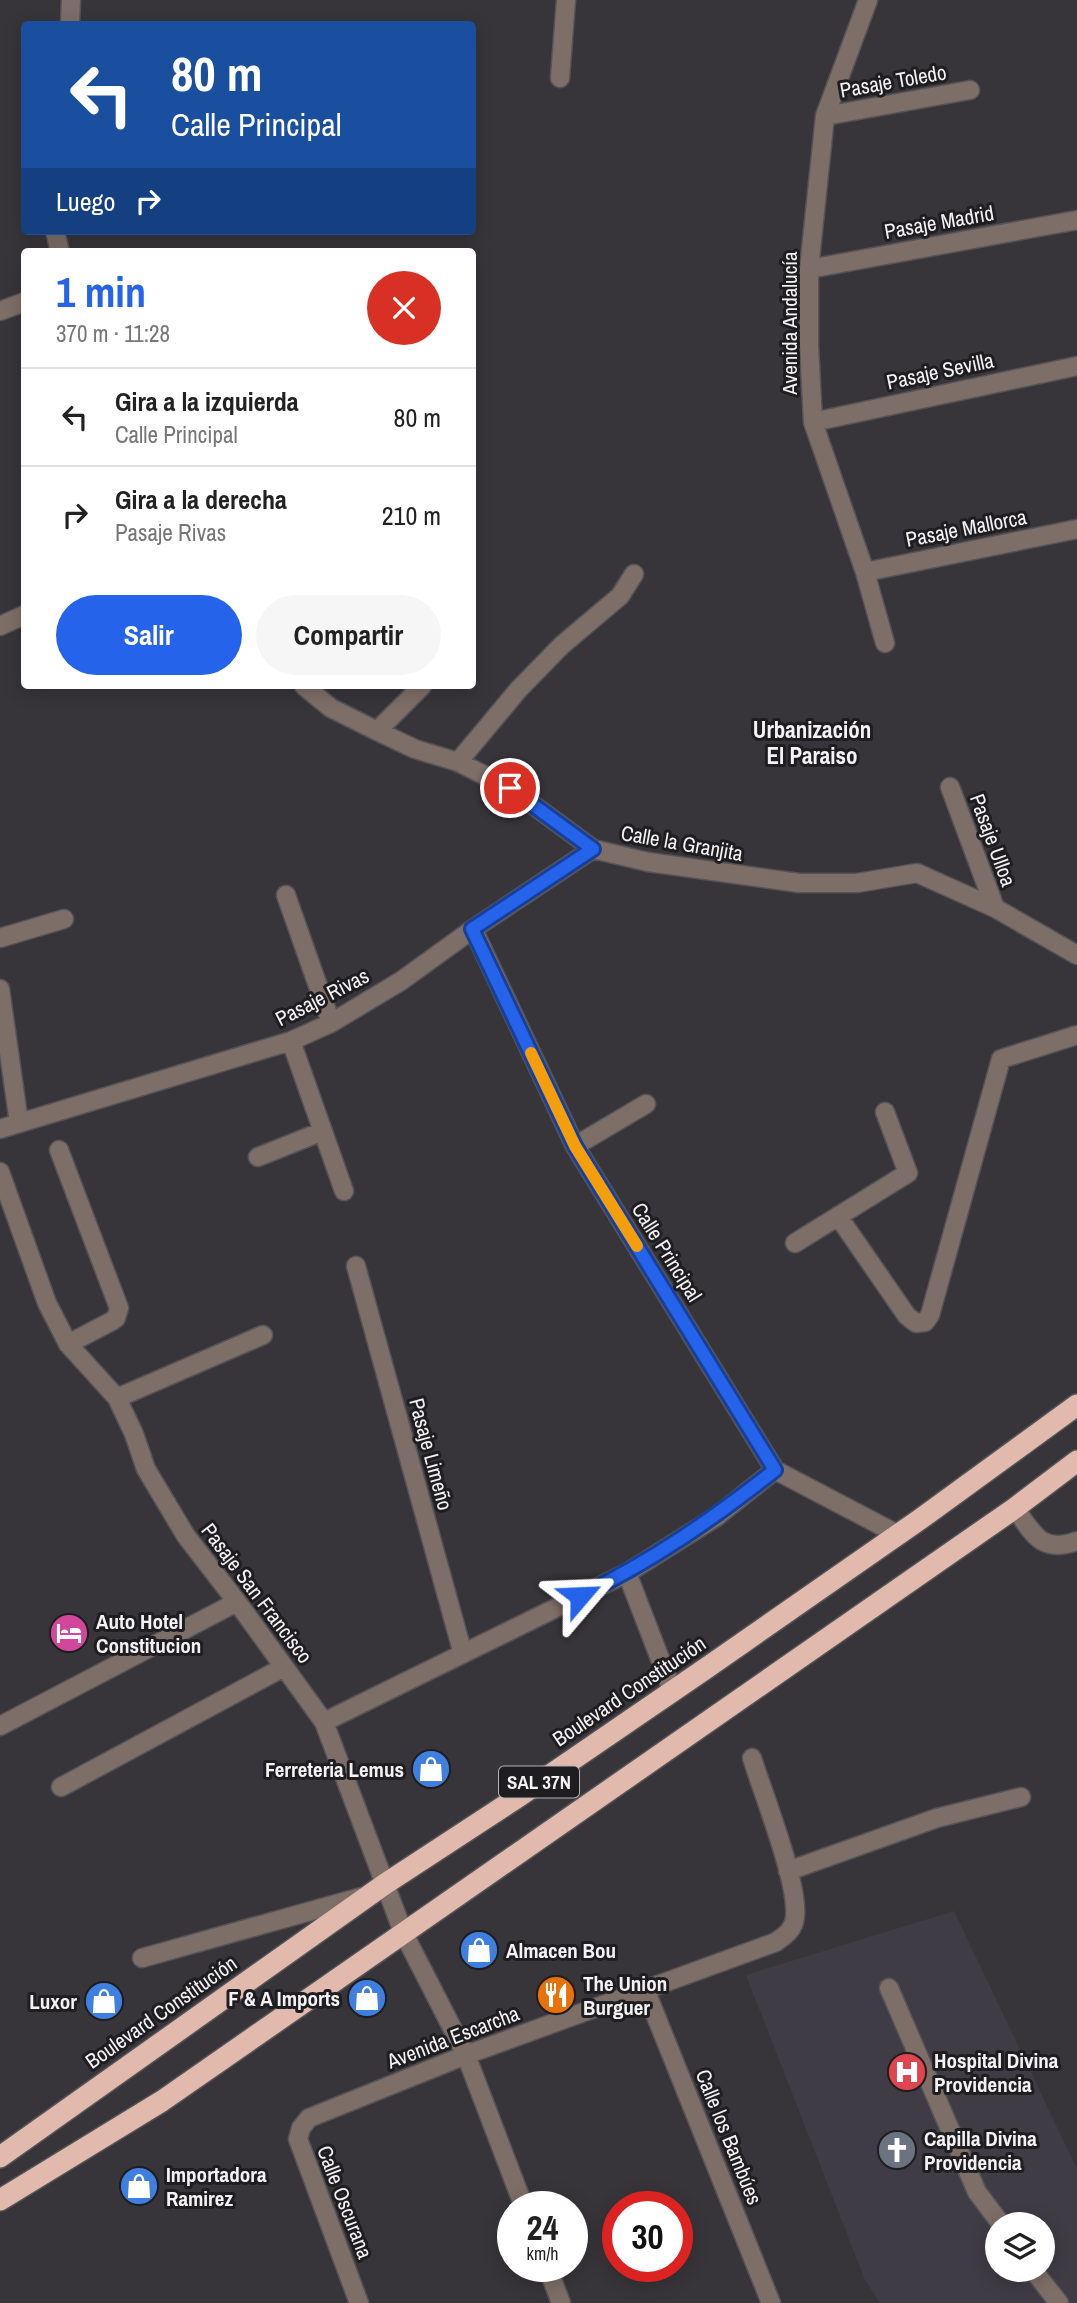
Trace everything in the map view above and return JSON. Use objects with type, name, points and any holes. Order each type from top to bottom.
[{"type":"highway","name":"Boulevard Constitución","points":[[0,2157],[377,1890],[518,1797],[897,1534],[1077,1405]]},
{"type":"highway","name":"SAL 37N","points":[[0,2200],[162,2101],[1015,1508],[1077,1461]]},
{"type":"highway","name":"SAL 37N","points":[[0,2207],[21,2186]]},
{"type":"street","points":[[70,21],[71,0]]},
{"type":"street","points":[[560,78],[566,0]]},
{"type":"street","name":"Avenida Andalucía","points":[[868,0],[825,116],[809,269],[809,345],[813,422],[865,572],[885,643]]},
{"type":"street","name":"Pasaje Toledo","points":[[825,116],[970,90]]},
{"type":"street","name":"Pasaje Madrid","points":[[809,269],[1077,220]]},
{"type":"street","points":[[0,311],[21,303]]},
{"type":"street","name":"Pasaje Sevilla","points":[[813,422],[1077,366]]},
{"type":"street","name":"Pasaje Mallorca","points":[[865,572],[1077,529]]},
{"type":"street","points":[[458,762],[519,689],[562,645],[620,596],[634,574]]},
{"type":"street","points":[[0,626],[21,616]]},
{"type":"street","name":"Calle la Granjita","points":[[308,689],[331,708],[377,731],[415,748],[458,762],[510,788],[593,849],[648,862],[799,884],[857,883],[917,873],[995,908],[1077,955]]},
{"type":"street","points":[[377,731],[419,689]]},
{"type":"street","name":"Pasaje Ulloa","points":[[950,787],[995,908]]},
{"type":"street","name":"Pasaje Rivas","points":[[0,1129],[290,1041],[331,1023],[401,981],[472,929],[593,849]]},
{"type":"street","points":[[286,895],[331,1023]]},
{"type":"street","points":[[0,938],[64,919]]},
{"type":"street","name":"Calle Principal","points":[[472,929],[575,1146],[775,1470]]},
{"type":"street","points":[[0,989],[19,1123]]},
{"type":"street","points":[[838,1216],[908,1316],[916,1323],[925,1322],[930,1315],[1001,1059],[1077,1035]]},
{"type":"street","points":[[290,1041],[344,1191]]},
{"type":"street","points":[[575,1146],[646,1104]]},
{"type":"street","points":[[795,1243],[908,1173],[885,1112]]},
{"type":"street","points":[[258,1157],[323,1131]]},
{"type":"street","points":[[59,1150],[119,1308],[112,1321],[68,1343]]},
{"type":"street","name":"Pasaje San Francisco","points":[[0,1172],[3,1191],[47,1303],[68,1343],[117,1398],[134,1434],[146,1469],[186,1536],[324,1722],[377,1890],[403,1932],[466,2055],[518,2191]]},
{"type":"street","name":"Pasaje Limeño","points":[[356,1266],[463,1654]]},
{"type":"street","points":[[117,1398],[263,1335]]},
{"type":"street","points":[[324,1722],[628,1573],[716,1517],[775,1470],[897,1534]]},
{"type":"street","points":[[1015,1508],[1032,1534],[1049,1545],[1064,1546],[1077,1541]]},
{"type":"street","points":[[628,1573],[672,1690]]},
{"type":"street","points":[[0,1726],[237,1602]]},
{"type":"street","points":[[61,1787],[284,1667]]},
{"type":"street","points":[[752,1758],[788,1871],[937,1818],[1021,1797]]},
{"type":"street","name":"Avenida Escarcha","points":[[309,2118],[466,2055],[776,1942],[789,1933],[794,1921],[796,1896],[788,1871]]},
{"type":"street","points":[[142,1958],[377,1890]]},
{"type":"street","points":[[889,1988],[977,2192],[991,2212]]},
{"type":"street","name":"Calle los Bambúes","points":[[645,1989],[771,2303]]},
{"type":"street","name":"Calle Oscurana","points":[[309,2118],[298,2139],[359,2303]]},
{"type":"street","points":[[553,2282],[561,2303]]},
{"type":"street","points":[[1042,2282],[1059,2303]]},
{"type":"shaded area","name":"Hospital Divina Providencia","points":[[954,1911],[1077,2169],[1077,2303],[880,2303],[865,2280],[746,1975]]},
{"type":"slow traffic","points":[[531,1053],[575,1146],[637,1246]]},
{"type":"place","name":"Auto Hotel Constitucion","points":[[69,1633]]},
{"type":"place","name":"Ferreteria Lemus","points":[[431,1769]]},
{"type":"place","name":"Almacen Bou","points":[[479,1950]]},
{"type":"place","name":"The Union Burguer","points":[[556,1995]]},
{"type":"place","name":"F & A Imports","points":[[367,1998]]},
{"type":"place","name":"Luxor","points":[[104,2001]]},
{"type":"place","name":"Hospital Divina Providencia","points":[[907,2072]]},
{"type":"place","name":"Capilla Divina Providencia","points":[[897,2150]]},
{"type":"place","name":"Importadora Ramirez","points":[[139,2186]]},
{"type":"district","name":"Urbanización El Paraiso","points":[[812,742]]},
{"type":"route","points":[[510,788],[593,849],[472,929],[575,1146],[775,1470],[716,1517],[628,1573],[580,1596]]}]
